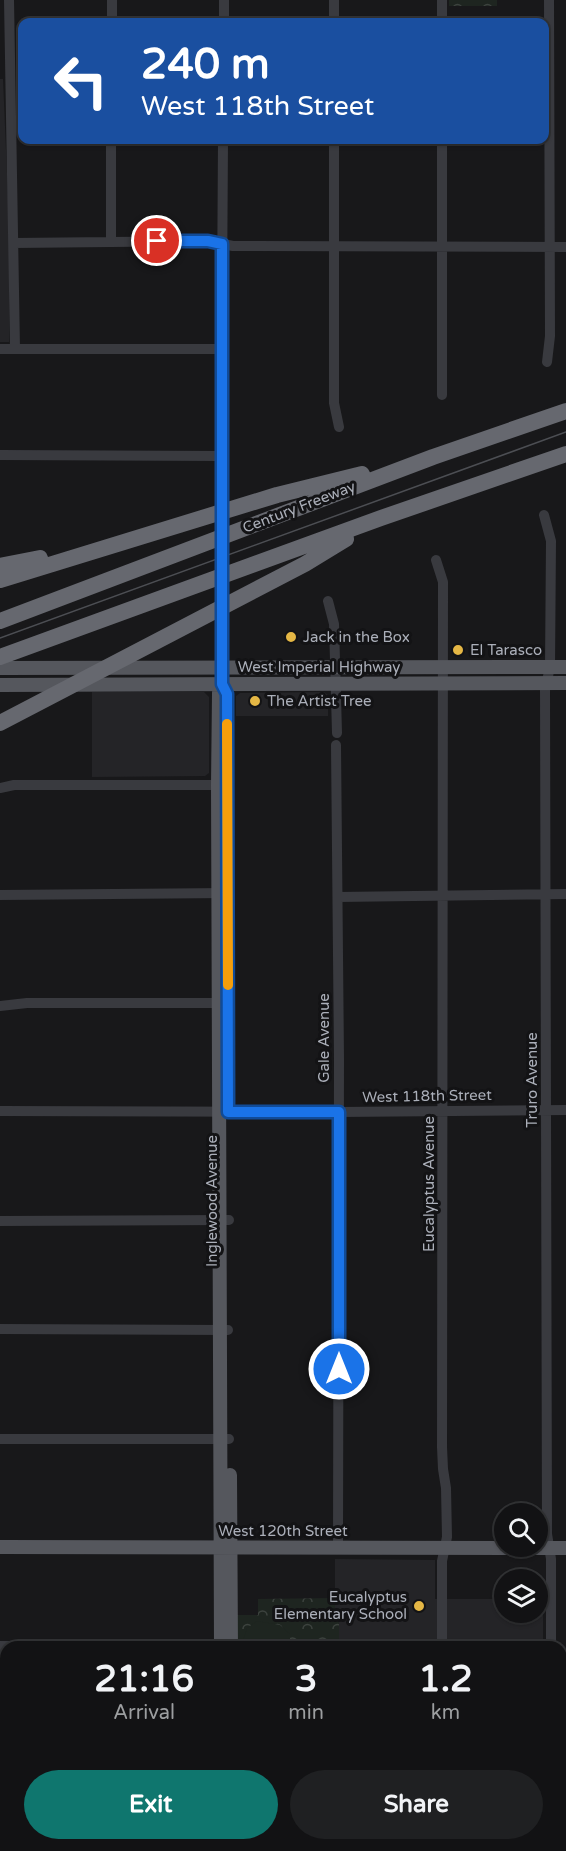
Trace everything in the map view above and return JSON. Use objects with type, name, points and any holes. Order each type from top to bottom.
[{"type":"highway","name":"Century Freeway","points":[[0,621],[433,457],[566,411]]},
{"type":"highway","points":[[0,657],[381,518],[566,454]]},
{"type":"highway","points":[[0,580],[255,501],[433,457]]},
{"type":"highway","points":[[0,723],[305,564],[381,518]]},
{"type":"highway","points":[[0,566],[129,540]]},
{"type":"highway","points":[[0,669],[19,661],[35,645]]},
{"type":"main road","name":"West Imperial Highway","points":[[0,669],[566,667]]},
{"type":"main road","name":"Inglewood Avenue","points":[[222,668],[222,684],[227,694],[223,784],[224,1439],[231,1641]]},
{"type":"main road","name":"West Imperial Highway","points":[[0,685],[566,683]]},
{"type":"main road","name":"West 120th Street","points":[[0,1547],[566,1548]]},
{"type":"main road","name":"Inglewood Avenue","points":[[222,1641],[226,1547]]},
{"type":"street","points":[[9,0],[5,71],[14,243],[15,349]]},
{"type":"street","points":[[112,0],[112,18]]},
{"type":"street","points":[[224,0],[224,18]]},
{"type":"street","points":[[334,0],[334,18]]},
{"type":"street","points":[[442,0],[442,18]]},
{"type":"street","points":[[547,362],[550,336],[549,0]]},
{"type":"street","points":[[111,144],[111,241]]},
{"type":"street","points":[[222,668],[223,144]]},
{"type":"street","points":[[334,144],[334,403],[339,427]]},
{"type":"street","points":[[442,144],[442,395]]},
{"type":"street","points":[[14,243],[208,241],[233,246],[566,247]]},
{"type":"street","points":[[0,349],[221,349]]},
{"type":"street","points":[[0,455],[221,456]]},
{"type":"street","name":"Truro Avenue","points":[[544,515],[551,541],[550,667],[545,690],[547,1534],[551,1641]]},
{"type":"street","name":"Eucalyptus Avenue","points":[[436,560],[443,582],[442,1448],[447,1537],[442,1561],[442,1641]]},
{"type":"street","points":[[328,601],[334,624],[337,733]]},
{"type":"street","name":"Gale Avenue","points":[[336,745],[339,1112],[338,1548]]},
{"type":"street","points":[[0,788],[14,785],[223,784]]},
{"type":"street","points":[[0,895],[223,893]]},
{"type":"street","points":[[338,897],[566,894]]},
{"type":"street","points":[[0,1006],[27,1003],[224,1003]]},
{"type":"street","name":"West 118th Street","points":[[0,1111],[566,1110]]},
{"type":"street","points":[[0,1221],[224,1220]]},
{"type":"street","points":[[0,1329],[224,1329]]},
{"type":"street","points":[[0,1440],[224,1439]]},
{"type":"shaded area","points":[[0,79],[3,79],[9,221],[9,342],[0,342]]},
{"type":"shaded area","points":[[92,692],[204,692],[209,697],[209,773],[205,776],[92,777]]},
{"type":"shaded area","points":[[324,692],[328,695],[328,716],[236,716],[236,696],[240,693]]},
{"type":"shaded area","name":"Eucalyptus Elementary School","points":[[335,1559],[435,1560],[435,1599],[494,1599],[494,1623],[543,1623],[543,1641],[339,1641],[339,1617],[335,1616]]},
{"type":"green space","points":[[449,0],[497,0],[497,6],[449,6]]},
{"type":"green space","points":[[335,1598],[335,1616],[339,1617],[339,1641],[238,1641],[237,1615],[258,1615],[258,1599]]},
{"type":"green space","points":[[257,1621],[280,1625],[290,1634],[290,1641],[243,1641],[247,1628]]},
{"type":"tram line","points":[[0,638],[566,432]]},
{"type":"slow traffic","points":[[227,724],[228,985]]},
{"type":"place","name":"Jack in the Box","points":[[291,637]]},
{"type":"place","name":"El Tarasco","points":[[458,650]]},
{"type":"place","name":"The Artist Tree","points":[[255,701]]},
{"type":"place","name":"Eucalyptus Elementary School","points":[[419,1606]]},
{"type":"route","points":[[157,241],[208,241],[222,244],[222,684],[227,694],[228,1112],[339,1112],[339,1369]]}]
